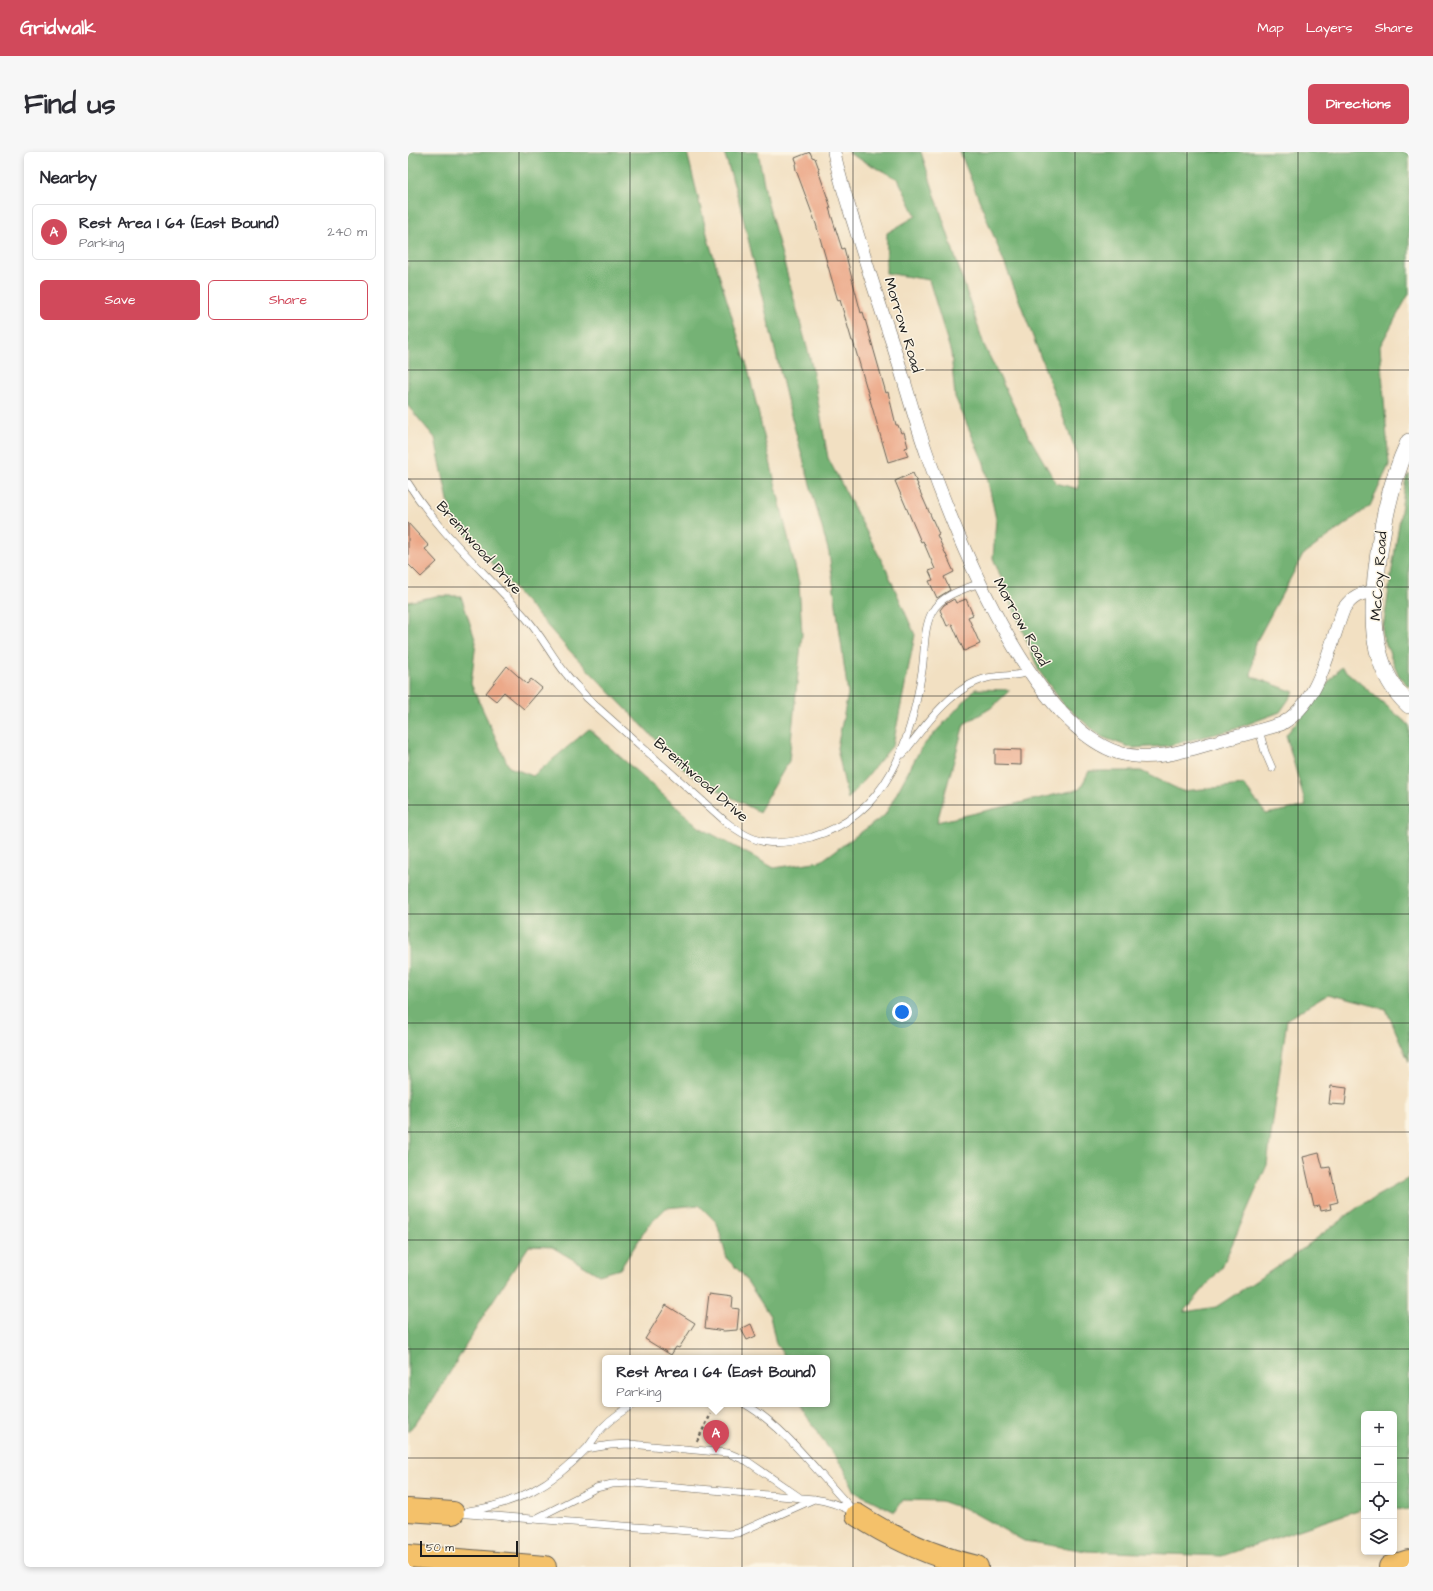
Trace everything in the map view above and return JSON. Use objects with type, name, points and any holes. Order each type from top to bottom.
[{"type":"highway","points":[[408,1510],[453,1513]]},
{"type":"highway","points":[[857,1515],[904,1542],[938,1556],[977,1567]]},
{"type":"highway","points":[[408,1556],[545,1567]]},
{"type":"highway","points":[[1390,1567],[1409,1561]]},
{"type":"street","name":"Morrow Road","points":[[834,152],[849,207],[928,457],[960,539],[1001,624],[1029,672],[1051,701],[1069,719],[1098,742],[1120,753],[1136,756],[1172,754],[1281,724],[1292,718],[1303,707],[1313,692],[1344,608],[1355,596],[1362,593],[1375,592]]},
{"type":"street","name":"McCoy Road","points":[[1409,442],[1397,471],[1388,500],[1382,528],[1375,592],[1375,632],[1377,649],[1390,682],[1400,696],[1409,705]]},
{"type":"lane","name":"Brentwood Drive","points":[[408,483],[418,500],[444,532],[527,619],[567,676],[582,692],[725,822],[737,831],[760,842],[785,844],[818,835],[851,818],[871,800],[889,778],[899,759],[906,740],[920,687],[927,631],[932,611],[947,597],[980,583]]},
{"type":"lane","points":[[899,759],[937,711],[957,694],[974,683],[986,678],[1015,676],[1029,672]]},
{"type":"lane","points":[[1259,730],[1264,752],[1272,768]]},
{"type":"lane","points":[[453,1513],[492,1508],[515,1500],[534,1491],[554,1478],[586,1449],[602,1428],[620,1412],[629,1407]]},
{"type":"lane","points":[[750,1407],[759,1412],[782,1431],[857,1515]]},
{"type":"lane","points":[[586,1449],[610,1445],[630,1444],[728,1453],[747,1461],[799,1497]]},
{"type":"lane","points":[[536,1519],[596,1488],[612,1484],[632,1483],[814,1499],[840,1505],[857,1515]]},
{"type":"lane","points":[[453,1513],[728,1534],[738,1533],[814,1499]]},
{"type":"path","points":[[696,1442],[711,1414]]},
{"type":"green space","points":[[408,152],[687,152],[709,242],[748,369],[799,583],[802,634],[789,761],[759,812],[690,775],[568,649],[452,519],[435,438],[408,406]]},
{"type":"green space","points":[[724,152],[758,152],[767,200],[811,362],[828,458],[887,571],[915,635],[893,745],[848,799],[837,748],[848,694],[829,553],[789,408],[739,201]]},
{"type":"green space","points":[[849,152],[921,152],[984,345],[1026,431],[1056,483],[1079,489],[1077,454],[1016,292],[960,152],[1409,152],[1409,294],[1380,346],[1389,465],[1370,506],[1303,555],[1254,646],[1251,676],[1294,692],[1280,712],[1232,730],[1166,746],[1132,748],[1102,737],[1064,705],[1039,671],[993,558],[996,519],[984,463],[955,397],[951,353],[929,280],[886,273],[887,233],[916,216],[898,179],[850,154]]},
{"type":"green space","points":[[1409,474],[1409,687],[1399,676],[1382,635],[1406,478]]},
{"type":"green space","points":[[436,596],[461,596],[476,642],[471,684],[509,767],[533,776],[589,729],[699,827],[774,868],[821,861],[885,815],[921,748],[975,689],[1010,690],[991,708],[964,724],[937,822],[1080,789],[1089,771],[1141,771],[1182,791],[1244,785],[1266,814],[1306,806],[1286,735],[1341,667],[1409,725],[1409,1062],[1386,1009],[1329,994],[1287,1019],[1267,1165],[1222,1267],[1184,1312],[1216,1307],[1289,1259],[1361,1205],[1409,1178],[1409,1510],[1397,1509],[1397,1411],[1361,1411],[1361,1509],[1222,1556],[1086,1551],[1024,1541],[972,1512],[941,1501],[903,1500],[895,1512],[855,1492],[844,1468],[820,1437],[801,1407],[830,1407],[830,1355],[784,1355],[776,1344],[770,1316],[743,1275],[727,1259],[717,1223],[699,1205],[666,1208],[648,1226],[620,1269],[599,1275],[552,1247],[529,1246],[490,1305],[434,1399],[408,1432],[408,602]]},
{"type":"building","points":[[810,152],[812,157],[815,158],[819,169],[818,170],[831,208],[829,208],[842,249],[844,248],[861,313],[863,312],[886,393],[888,392],[896,425],[898,425],[901,433],[904,432],[908,447],[905,448],[908,456],[888,462],[853,341],[840,300],[838,301],[816,224],[796,170],[795,164],[797,163],[795,158]]},
{"type":"building","points":[[913,473],[939,534],[937,535],[954,572],[944,577],[950,590],[937,598],[929,581],[933,580],[929,571],[935,569],[923,541],[921,542],[895,481]]},
{"type":"building","points":[[408,523],[429,546],[425,549],[437,562],[421,577],[408,564]]},
{"type":"building","points":[[954,599],[956,603],[966,599],[973,615],[968,617],[980,644],[964,651],[952,624],[947,626],[940,610],[944,605]]},
{"type":"building","points":[[507,666],[527,684],[531,679],[542,688],[524,709],[504,692],[496,701],[486,693]]},
{"type":"building","points":[[995,749],[1021,750],[1021,765],[995,764]]},
{"type":"building","points":[[1331,1086],[1347,1088],[1345,1105],[1329,1104]]},
{"type":"building","points":[[1319,1153],[1323,1168],[1330,1167],[1338,1202],[1330,1204],[1331,1209],[1321,1211],[1320,1206],[1314,1207],[1303,1157]]},
{"type":"building","points":[[709,1294],[733,1297],[732,1308],[739,1309],[737,1330],[724,1331],[705,1328]]},
{"type":"building","points":[[666,1305],[695,1323],[679,1348],[676,1347],[671,1355],[645,1339]]},
{"type":"building","points":[[751,1324],[756,1336],[747,1340],[741,1329]]},
{"type":"place","name":"Rest Area I 64 (East Bound)","points":[[716,1453]]}]
